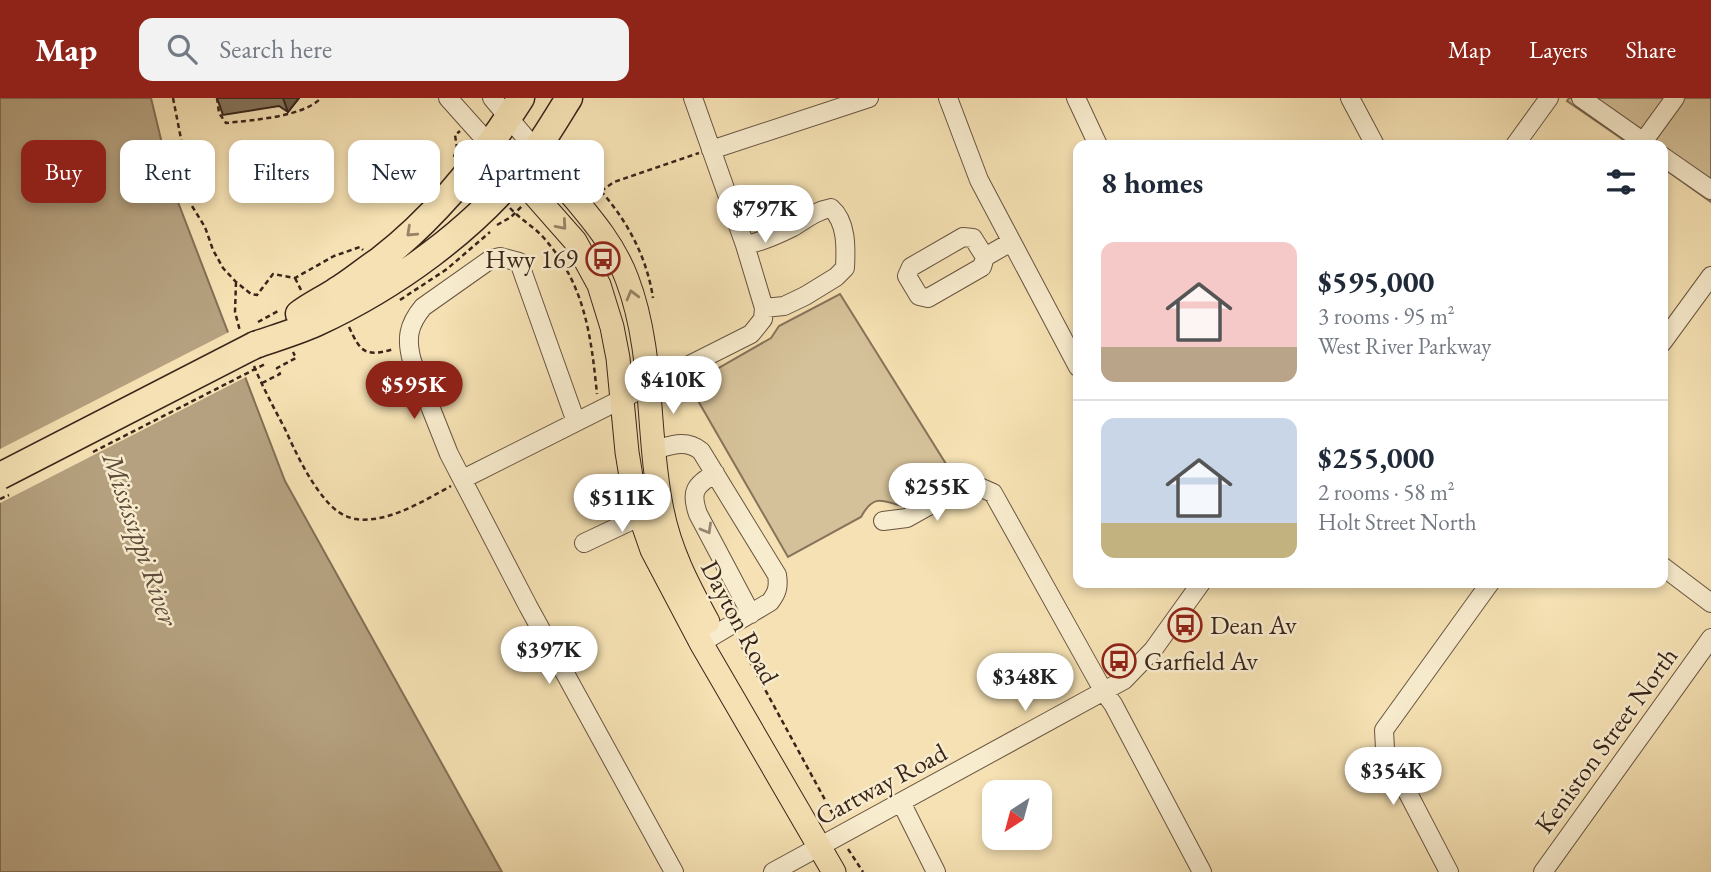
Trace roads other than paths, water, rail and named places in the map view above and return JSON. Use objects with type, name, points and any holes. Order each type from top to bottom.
[{"type":"highway","points":[[542,140],[569,98]]},
{"type":"highway","points":[[492,140],[507,104]]},
{"type":"highway","points":[[0,475],[251,342],[383,257],[422,222],[454,186]]},
{"type":"highway","points":[[251,342],[314,324],[387,284],[424,259],[488,203]]},
{"type":"main road","name":"Dayton Road","points":[[542,203],[562,225],[591,267],[612,327],[611,405],[639,517],[657,560],[708,639],[834,872]]},
{"type":"main road","name":"Dayton Road","points":[[579,203],[603,234],[620,263],[634,300],[648,385],[658,488],[671,545],[708,639]]},
{"type":"street","points":[[448,98],[486,140]]},
{"type":"street","points":[[463,479],[751,334],[763,319],[764,308],[745,245],[693,98]]},
{"type":"street","points":[[711,150],[869,98]]},
{"type":"street","points":[[948,98],[979,180],[1073,359]]},
{"type":"street","points":[[1076,98],[1096,140]]},
{"type":"street","points":[[1350,98],[1373,140]]},
{"type":"street","points":[[1519,140],[1549,98]]},
{"type":"street","points":[[1581,98],[1641,140]]},
{"type":"street","points":[[1647,140],[1675,98]]},
{"type":"street","points":[[507,104],[530,140]]},
{"type":"street","points":[[1668,160],[1711,190]]},
{"type":"street","points":[[745,245],[757,243],[791,228],[819,211],[831,208],[835,211],[846,239],[845,268],[836,277],[784,306],[764,308]]},
{"type":"street","points":[[985,257],[1011,242]]},
{"type":"street","points":[[576,422],[519,262],[500,257],[491,259],[423,307],[410,325],[408,345],[439,431],[528,606],[674,872]]},
{"type":"street","points":[[1668,335],[1711,276]]},
{"type":"street","points":[[654,450],[682,443],[693,445],[701,451],[777,575],[779,585],[776,596],[770,602],[708,639]]},
{"type":"street","points":[[715,473],[701,483],[694,492],[693,499],[751,614]]},
{"type":"street","points":[[883,522],[907,518],[959,489],[977,486],[993,493],[1113,704],[1202,872]]},
{"type":"street","points":[[584,543],[639,517]]},
{"type":"street","points":[[1668,571],[1711,603]]},
{"type":"street","name":"Cartway Road","points":[[774,872],[1124,680],[1140,666],[1197,588]]},
{"type":"street","points":[[1449,872],[1385,749],[1384,730],[1486,588]]},
{"type":"street","name":"Keniston Street North","points":[[1543,872],[1711,638]]},
{"type":"street","points":[[902,804],[936,872]]},
{"type":"water","name":"Mississippi River","points":[[0,98],[151,98],[161,140],[120,140],[120,203],[178,203],[285,481],[502,872],[0,872]]},
{"type":"place","name":"Hwy 169","points":[[603,259]]},
{"type":"place","name":"Dean Av","points":[[1185,625]]},
{"type":"place","name":"Garfield Av","points":[[1119,661]]}]
